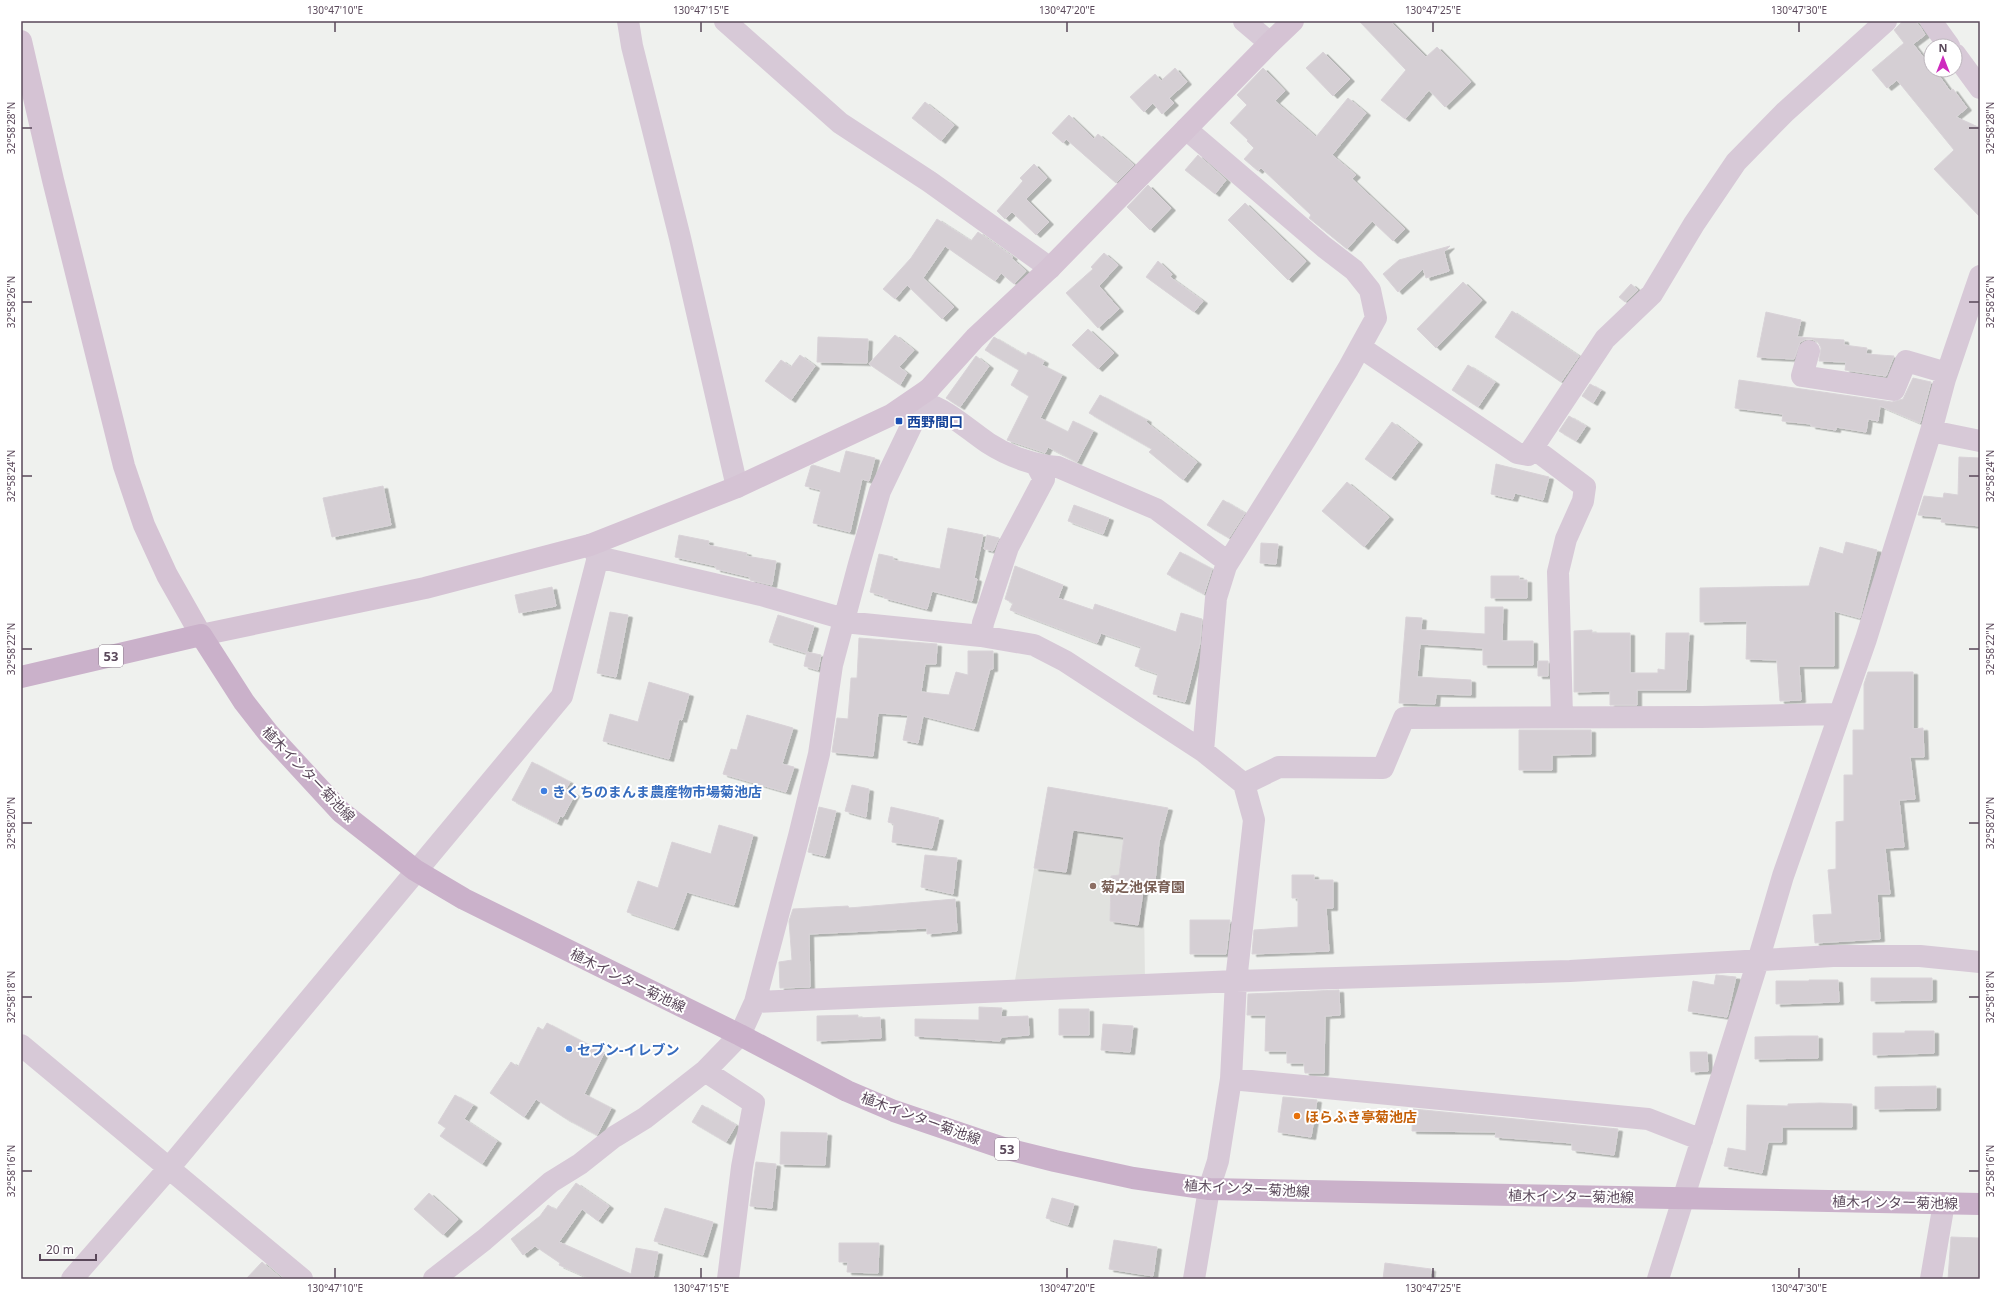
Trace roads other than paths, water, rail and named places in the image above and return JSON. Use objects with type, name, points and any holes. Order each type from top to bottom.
[{"type":"main road","name":"53","points":[[21,677],[201,635]]},
{"type":"main road","name":"植木インター菊池線","points":[[201,635],[244,702],[269,734],[341,812],[415,870],[464,899],[740,1035],[847,1091],[894,1111],[1003,1148],[1133,1178],[1209,1189],[1980,1204]]},
{"type":"street","points":[[628,21],[632,46],[680,238],[737,487]]},
{"type":"street","points":[[725,21],[840,124],[930,182],[1050,268]]},
{"type":"street","points":[[1244,21],[1270,42]]},
{"type":"street","points":[[434,1279],[484,1240],[551,1182],[580,1164],[614,1137],[645,1118],[704,1071],[740,1035],[755,1002],[819,754],[832,665],[880,491],[926,396],[975,338],[1050,268],[1270,42],[1293,21]]},
{"type":"street","points":[[1360,347],[1517,453],[1528,455],[1605,339],[1652,294],[1694,224],[1736,162],[1785,112],[1886,21]]},
{"type":"street","points":[[1931,21],[1943,38]]},
{"type":"street","points":[[21,41],[53,180],[124,466],[148,532],[167,575],[201,635],[594,551],[737,487],[891,415],[926,396]]},
{"type":"street","points":[[1963,65],[1980,88]]},
{"type":"street","points":[[1186,129],[1324,247],[1354,270],[1370,290],[1376,318],[1305,440],[1228,562],[1216,598],[1203,751]]},
{"type":"street","points":[[1658,1279],[1758,962],[1783,876],[1866,639],[1931,431],[1947,373],[1980,276]]},
{"type":"street","points":[[1808,351],[1802,376],[1894,390],[1906,361],[1947,373]]},
{"type":"street","points":[[926,396],[939,408],[990,444],[1036,464],[1058,467],[1156,509],[1228,562]]},
{"type":"street","points":[[1931,431],[1980,441]]},
{"type":"street","points":[[1533,448],[1584,487],[1583,501],[1566,539],[1558,572],[1562,716]]},
{"type":"street","points":[[981,636],[983,623],[1008,548],[1044,479],[1036,464]]},
{"type":"street","points":[[594,551],[761,595],[840,618],[844,622],[981,636],[1034,645],[1065,661],[1203,751],[1244,784],[1254,820],[1236,981],[1231,1079],[1218,1161],[1209,1189],[1194,1279]]},
{"type":"street","points":[[72,1279],[169,1168],[415,870],[562,696],[594,551]]},
{"type":"street","points":[[1244,784],[1279,767],[1383,768],[1404,718],[1562,716],[1702,717],[1839,714]]},
{"type":"street","points":[[755,1002],[1236,981],[1570,971],[1758,962],[1833,956],[1920,956],[1980,962]]},
{"type":"street","points":[[21,1045],[302,1279]]},
{"type":"street","points":[[704,1071],[754,1103],[742,1167],[728,1279]]},
{"type":"street","points":[[1231,1079],[1648,1119],[1702,1140]]},
{"type":"street","points":[[1931,1279],[1944,1203]]},
{"type":"place","name":"西野間口","points":[[899,421]]},
{"type":"place","name":"きくちのまんま農産物市場菊池店","points":[[544,791]]},
{"type":"place","name":"菊之池保育園","points":[[1093,886]]},
{"type":"place","name":"セブン-イレブン","points":[[569,1049]]},
{"type":"place","name":"ほらふき亭菊池店","points":[[1297,1116]]}]
